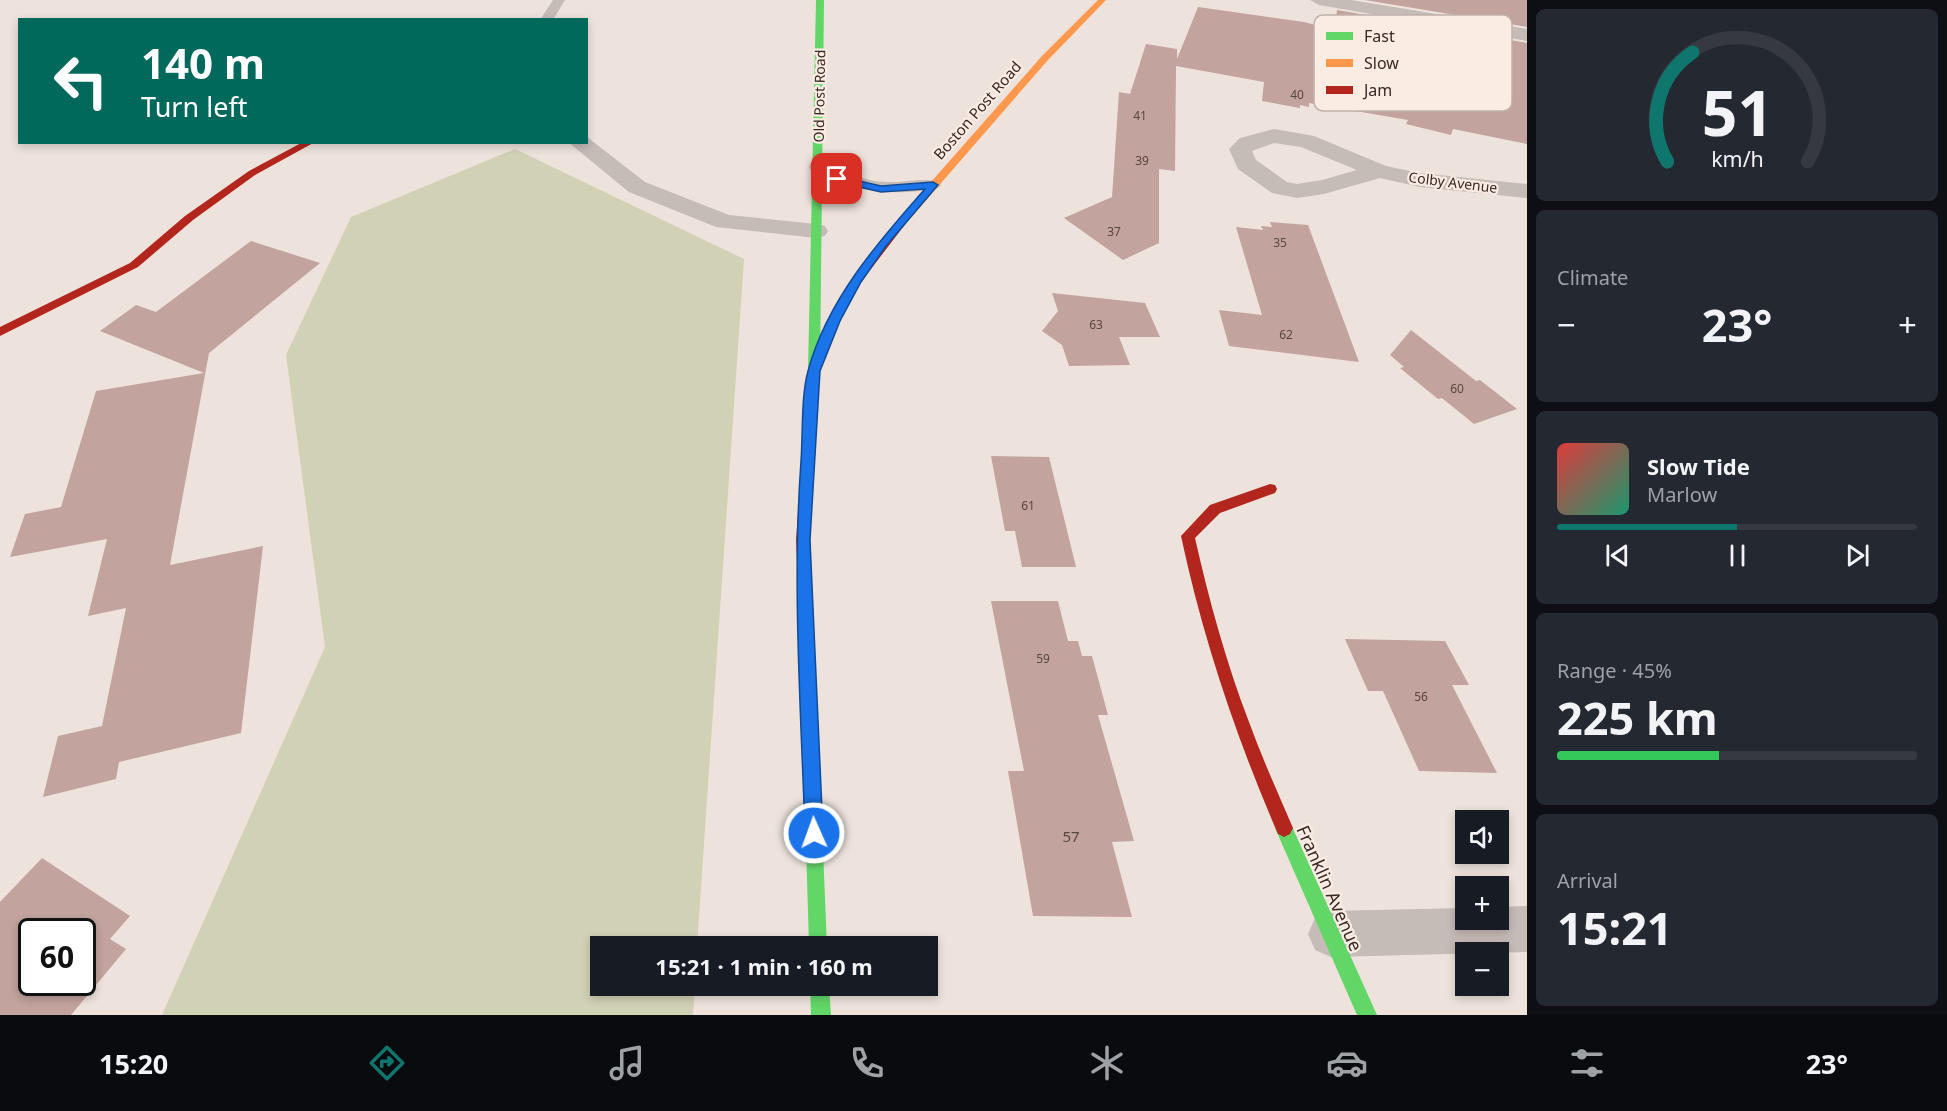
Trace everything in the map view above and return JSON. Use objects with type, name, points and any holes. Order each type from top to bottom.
[{"type":"street","name":"Old Post Road","points":[[814,371],[820,0]]},
{"type":"street","name":"Boston Post Road","points":[[818,936],[803,540],[814,371],[834,321],[856,281],[882,244],[1045,58],[1102,0]]},
{"type":"street","points":[[1318,0],[1388,6],[1431,15]]},
{"type":"street","points":[[1512,32],[1527,35]]},
{"type":"street","name":"Colby Avenue","points":[[1378,171],[1324,187],[1296,191],[1280,188],[1246,164],[1240,149],[1248,143],[1274,136],[1306,141],[1378,171],[1420,180],[1527,191]]},
{"type":"street","points":[[0,332],[134,265],[189,219],[252,173],[307,144]]},
{"type":"street","points":[[582,144],[637,187],[725,222],[816,231]]},
{"type":"street","name":"Franklin Avenue","points":[[1270,489],[1215,509],[1188,536],[1202,606],[1260,775],[1367,1015]]},
{"type":"street","points":[[1331,934],[1527,929]]},
{"type":"street","points":[[820,996],[821,1015]]},
{"type":"lane","points":[[547,18],[559,0]]},
{"type":"lane","points":[[817,167],[837,179],[862,187],[890,189],[933,185]]},
{"type":"green space","points":[[515,149],[744,259],[698,936],[590,936],[590,996],[694,996],[693,1015],[162,1015],[325,647],[286,355],[351,217]]},
{"type":"building","points":[[1365,0],[1527,0],[1527,27],[1512,24],[1512,15],[1455,15]]},
{"type":"building","points":[[1198,7],[1314,25],[1314,104],[1309,103],[1309,107],[1300,105],[1300,108],[1262,101],[1264,82],[1176,66],[1175,171],[1159,169],[1159,243],[1123,260],[1064,218],[1112,197],[1119,92],[1130,94],[1146,44],[1177,49],[1177,59]]},
{"type":"building","points":[[1337,10],[1366,15],[1336,15]]},
{"type":"building","points":[[1512,40],[1527,43],[1527,144],[1453,129],[1451,135],[1406,124],[1408,120],[1356,111],[1512,111]]},
{"type":"building","points":[[1270,222],[1308,225],[1359,362],[1229,346],[1219,310],[1262,315],[1236,227],[1263,230],[1261,226],[1272,227]]},
{"type":"building","points":[[251,241],[320,263],[209,353],[170,565],[263,546],[241,733],[119,762],[116,779],[43,797],[58,736],[102,726],[126,608],[88,616],[107,539],[10,557],[25,514],[61,507],[96,391],[204,373],[100,331],[136,305],[156,312]]},
{"type":"building","points":[[1052,293],[1145,303],[1160,337],[1119,337],[1130,365],[1069,366],[1062,345],[1042,331],[1058,311]]},
{"type":"building","points":[[1411,330],[1476,381],[1480,380],[1517,409],[1474,424],[1442,398],[1438,399],[1400,368],[1404,367],[1390,355]]},
{"type":"building","points":[[991,456],[1049,457],[1076,567],[1022,567],[1015,531],[1005,531]]},
{"type":"building","points":[[991,601],[1058,601],[1068,641],[1078,641],[1082,656],[1092,656],[1108,715],[1098,715],[1134,841],[1112,842],[1132,917],[1033,916],[1008,771],[1024,771]]},
{"type":"building","points":[[1345,639],[1445,641],[1469,685],[1452,685],[1497,773],[1419,771],[1383,691],[1368,691]]},
{"type":"building","points":[[42,858],[130,916],[110,939],[126,949],[96,985],[96,918],[18,918],[18,996],[87,996],[71,1015],[0,1015],[0,902]]},
{"type":"traffic: fast","points":[[814,371],[820,0]]},
{"type":"traffic: fast","points":[[806,609],[818,936]]},
{"type":"traffic: fast","points":[[1284,828],[1367,1015]]},
{"type":"traffic: fast","points":[[820,996],[821,1015]]},
{"type":"traffic: slow","points":[[905,218],[1045,58],[1102,0]]},
{"type":"traffic: jam","points":[[0,332],[134,265],[189,218],[252,173],[307,144]]},
{"type":"traffic: jam","points":[[806,609],[803,540],[814,371],[834,321],[856,281],[905,218]]},
{"type":"traffic: jam","points":[[1270,489],[1215,509],[1188,536],[1206,611],[1228,685],[1254,757],[1284,828]]},
{"type":"route","points":[[814,833],[803,540],[814,371],[834,321],[856,281],[882,244],[933,185],[881,189],[862,187],[837,179]]}]
